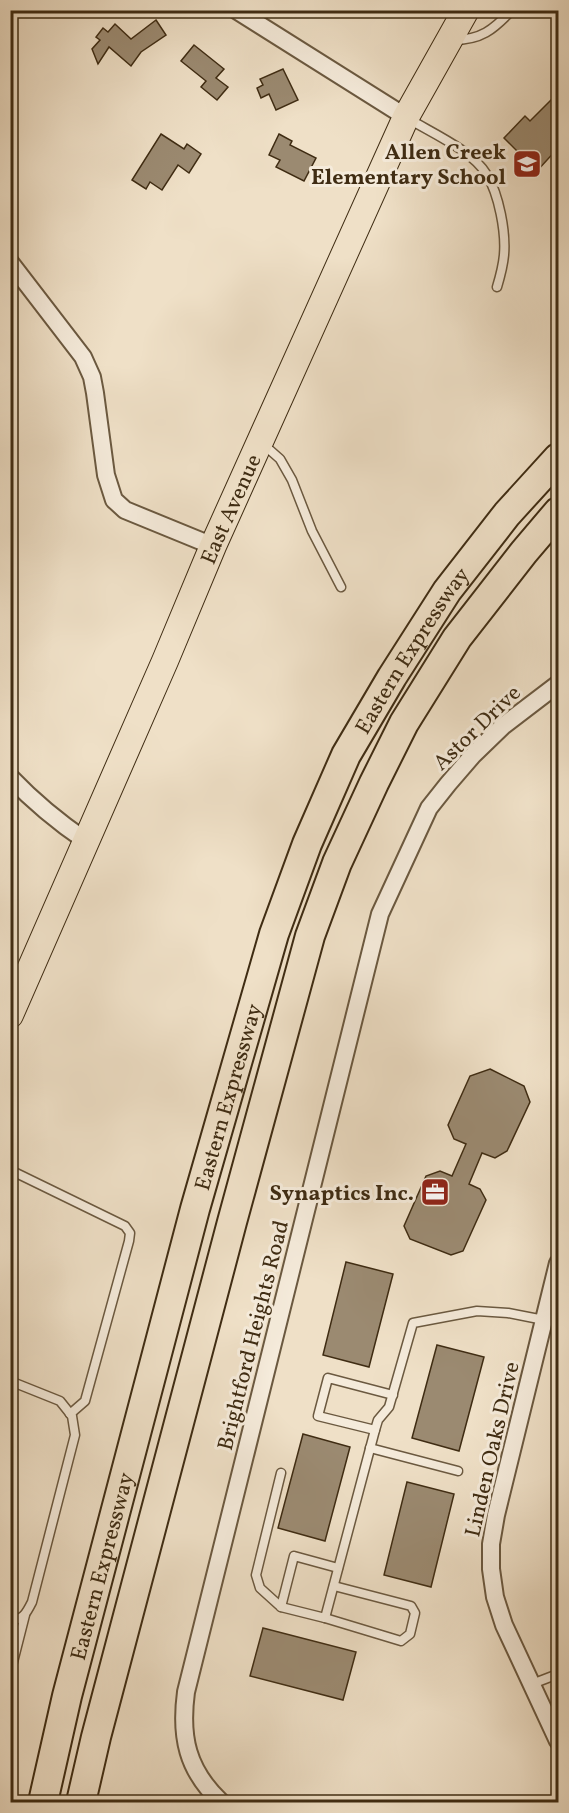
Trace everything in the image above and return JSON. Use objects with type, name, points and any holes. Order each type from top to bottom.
[{"type":"highway","name":"Eastern Expressway","points":[[44,1803],[68,1696],[195,1209],[274,934],[307,844],[346,755],[447,591],[507,514],[558,458]]},
{"type":"highway","name":"Eastern Expressway","points":[[81,1803],[96,1737],[310,936],[337,863],[404,723],[458,638],[558,512]]},
{"type":"main road","name":"East Avenue","points":[[10,1015],[213,546],[406,117],[466,10]]},
{"type":"street","points":[[237,10],[406,117]]},
{"type":"street","points":[[10,262],[88,368],[95,393],[106,475],[114,500],[125,510],[213,546]]},
{"type":"street","name":"Astor Drive","points":[[429,808],[473,755],[539,697],[558,684]]},
{"type":"street","points":[[10,777],[58,822],[86,841]]},
{"type":"street","name":"Brightford Heights Road","points":[[221,1803],[201,1780],[187,1750],[183,1713],[186,1692],[380,914],[429,808]]},
{"type":"street","name":"Linden Oaks Drive","points":[[558,1263],[490,1544],[495,1597],[504,1625],[558,1741]]},
{"type":"lane","points":[[449,40],[468,40],[487,33],[512,10]]},
{"type":"lane","points":[[406,117],[459,149],[487,174],[495,194],[502,224],[504,255],[497,287]]},
{"type":"lane","points":[[261,442],[280,459],[292,480],[312,531],[341,587]]},
{"type":"lane","points":[[10,1170],[125,1226],[130,1233],[85,1401],[70,1414]]},
{"type":"lane","points":[[325,1618],[375,1430],[378,1420],[389,1407],[413,1323],[477,1311],[508,1313],[544,1320]]},
{"type":"lane","points":[[375,1430],[318,1416],[328,1378],[393,1395]]},
{"type":"lane","points":[[10,1674],[25,1616],[32,1602],[75,1435],[70,1414],[60,1401],[11,1384]]},
{"type":"lane","points":[[370,1448],[458,1471]]},
{"type":"lane","points":[[280,1473],[256,1575],[260,1588],[281,1607],[401,1641],[410,1634],[416,1613],[411,1606],[334,1586]]},
{"type":"lane","points":[[281,1607],[294,1556],[338,1568]]},
{"type":"lane","points":[[10,1620],[17,1620],[25,1616]]},
{"type":"lane","points":[[531,1684],[558,1674]]},
{"type":"building","points":[[156,20],[166,35],[141,52],[131,66],[109,47],[98,64],[92,49],[100,40],[96,37],[103,28],[108,32],[115,24],[131,39]]},
{"type":"building","points":[[194,45],[224,69],[216,78],[228,87],[217,100],[201,87],[206,81],[181,61]]},
{"type":"building","points":[[283,69],[298,100],[276,110],[269,94],[261,98],[257,88],[263,85],[260,79]]},
{"type":"building","points":[[558,93],[558,148],[537,171],[504,138],[525,116],[530,121]]},
{"type":"building","points":[[161,134],[184,149],[187,144],[201,154],[189,173],[178,165],[162,190],[150,182],[146,189],[132,180]]},
{"type":"building","points":[[279,134],[292,141],[290,145],[316,158],[304,181],[276,167],[280,160],[269,155]]},
{"type":"building","points":[[490,1069],[524,1086],[530,1102],[507,1151],[495,1158],[482,1153],[469,1184],[480,1189],[486,1200],[463,1251],[451,1255],[410,1239],[404,1226],[426,1176],[440,1171],[452,1176],[466,1144],[454,1139],[448,1125],[470,1076]]},
{"type":"building","points":[[346,1262],[393,1274],[369,1367],[323,1355]]},
{"type":"building","points":[[437,1345],[484,1357],[459,1451],[412,1438]]},
{"type":"building","points":[[303,1434],[350,1447],[325,1541],[278,1528]]},
{"type":"building","points":[[407,1482],[454,1494],[431,1587],[384,1575]]},
{"type":"building","points":[[263,1628],[356,1652],[343,1700],[250,1676]]},
{"type":"place","name":"Allen Creek Elementary School","points":[[527,164]]},
{"type":"place","name":"Synaptics Inc.","points":[[435,1192]]}]
